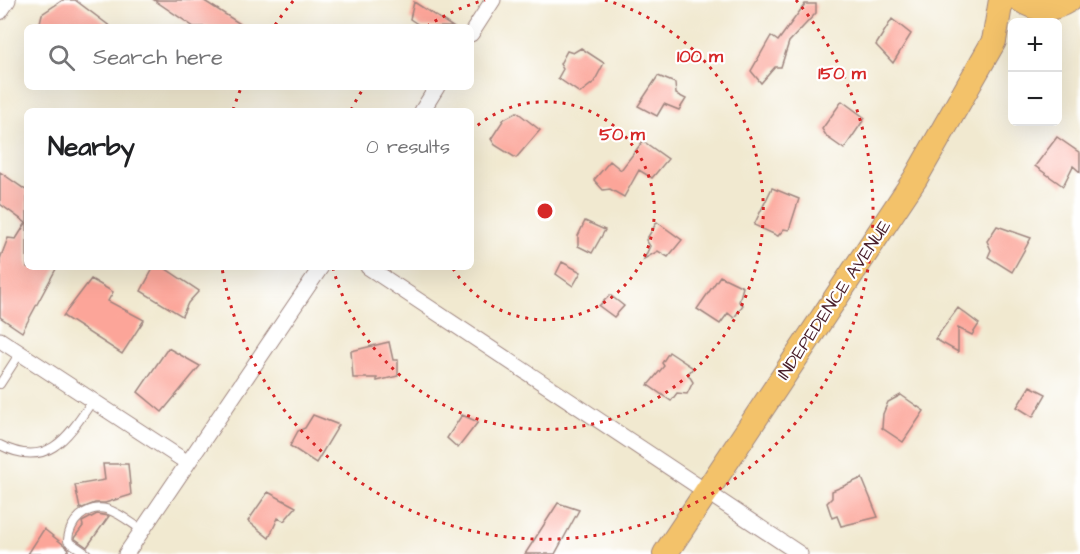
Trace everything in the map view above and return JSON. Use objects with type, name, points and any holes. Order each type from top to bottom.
[{"type":"main road","name":"INDEPEDENCE AVENUE","points":[[665,554],[915,179],[1003,37],[1001,0]]},
{"type":"main road","points":[[1021,0],[1040,16],[1069,0]]},
{"type":"street","points":[[0,12],[8,0]]},
{"type":"street","points":[[474,29],[493,0]]},
{"type":"street","points":[[424,108],[435,90]]},
{"type":"street","points":[[126,554],[319,270]]},
{"type":"street","points":[[372,270],[800,554]]},
{"type":"street","points":[[0,340],[188,463]]},
{"type":"lane","points":[[0,384],[20,353]]},
{"type":"lane","points":[[0,445],[16,454],[47,453],[70,435],[93,400]]},
{"type":"lane","points":[[87,554],[68,541],[68,534],[77,518],[94,507],[106,507],[142,530]]},
{"type":"building","points":[[63,0],[75,0],[107,24],[40,24],[42,14]]},
{"type":"building","points":[[154,0],[203,0],[240,24],[190,24]]},
{"type":"building","points":[[414,2],[448,24],[418,24],[410,19]]},
{"type":"building","points":[[805,4],[816,4],[816,13],[789,42],[781,67],[775,67],[761,83],[751,71],[771,36],[778,41]]},
{"type":"building","points":[[892,19],[911,34],[893,63],[876,45]]},
{"type":"building","points":[[581,48],[604,63],[594,82],[580,93],[558,78],[563,69],[560,64],[567,51],[573,53]]},
{"type":"building","points":[[658,76],[675,83],[676,94],[686,99],[679,110],[664,104],[657,116],[638,106]]},
{"type":"building","points":[[842,101],[865,118],[844,149],[827,137],[822,129]]},
{"type":"building","points":[[517,112],[540,130],[516,158],[495,145],[491,139],[504,119]]},
{"type":"building","points":[[1057,137],[1080,153],[1080,172],[1073,166],[1063,186],[1035,166]]},
{"type":"building","points":[[643,141],[668,159],[652,178],[639,170],[624,197],[610,189],[603,190],[594,180],[610,161],[621,170]]},
{"type":"building","points":[[0,172],[24,189],[24,222],[0,204]]},
{"type":"building","points":[[772,188],[799,199],[789,230],[784,229],[778,236],[754,225]]},
{"type":"building","points":[[585,221],[605,230],[592,253],[578,246],[578,236]]},
{"type":"building","points":[[657,222],[682,240],[668,257],[658,251],[644,259],[650,246],[646,240]]},
{"type":"building","points":[[24,226],[24,270],[55,270],[22,332],[0,317],[0,259],[8,238],[16,239]]},
{"type":"building","points":[[997,226],[1031,238],[1012,272],[988,257],[991,250],[987,241]]},
{"type":"building","points":[[562,262],[581,272],[573,286],[556,274]]},
{"type":"building","points":[[152,270],[168,270],[199,291],[188,303],[182,316],[141,291]]},
{"type":"building","points":[[720,276],[743,287],[739,302],[743,305],[734,318],[728,313],[720,324],[697,309]]},
{"type":"building","points":[[91,279],[113,292],[108,301],[144,320],[122,354],[63,316]]},
{"type":"building","points":[[610,295],[624,306],[614,317],[599,306]]},
{"type":"building","points":[[958,308],[979,324],[972,335],[958,328],[958,352],[935,339]]},
{"type":"building","points":[[389,342],[393,360],[398,360],[398,376],[377,381],[377,378],[353,378],[351,351]]},
{"type":"building","points":[[168,348],[200,366],[162,412],[138,392]]},
{"type":"building","points":[[669,352],[693,368],[688,374],[693,382],[687,394],[677,393],[671,401],[648,385],[664,366],[662,363]]},
{"type":"building","points":[[1030,386],[1046,394],[1033,417],[1017,407]]},
{"type":"building","points":[[901,395],[924,411],[903,442],[882,428],[883,414],[888,402]]},
{"type":"building","points":[[313,415],[339,425],[316,463],[290,446],[298,431],[305,428]]},
{"type":"building","points":[[462,415],[478,422],[458,448],[447,438]]},
{"type":"building","points":[[103,464],[128,464],[131,495],[105,503],[95,503],[80,509],[75,485],[105,480]]},
{"type":"building","points":[[862,478],[878,517],[841,526],[837,516],[832,518],[827,503],[832,498],[832,491]]},
{"type":"building","points":[[268,492],[296,507],[284,521],[278,518],[269,538],[248,521]]},
{"type":"building","points":[[558,503],[579,510],[555,554],[525,554]]},
{"type":"building","points":[[97,514],[109,516],[87,547],[74,538],[83,526],[82,522]]},
{"type":"building","points":[[44,529],[69,549],[66,554],[28,554]]}]
